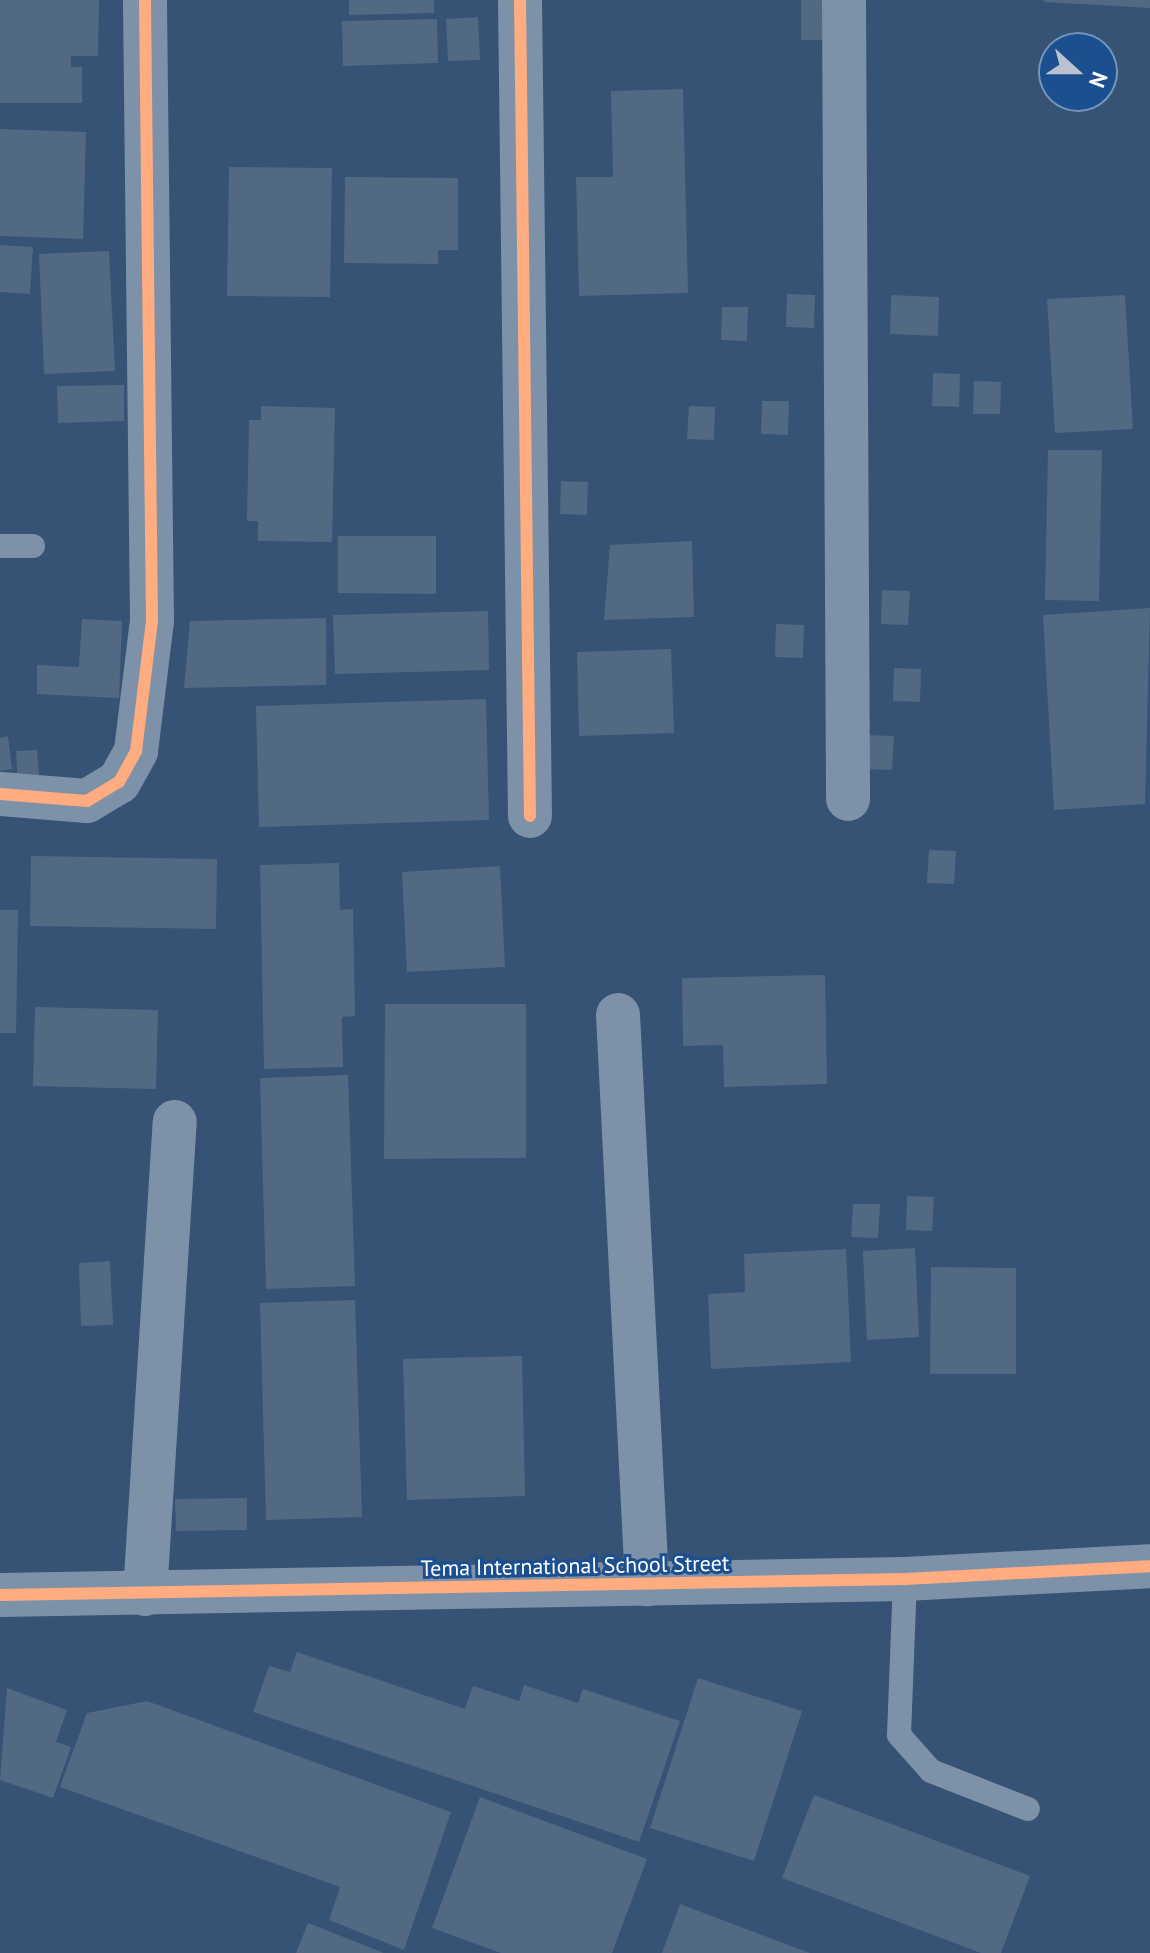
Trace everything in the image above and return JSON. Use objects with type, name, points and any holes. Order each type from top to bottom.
[{"type":"street","points":[[0,794],[87,801],[119,782],[136,751],[152,621],[145,0]]},
{"type":"street","points":[[520,0],[530,816]]},
{"type":"street","points":[[844,0],[848,799]]},
{"type":"street","points":[[618,1015],[647,1584]]},
{"type":"street","points":[[145,1594],[175,1122]]},
{"type":"street","name":"Tema International School Street","points":[[0,1595],[905,1579],[1150,1566]]},
{"type":"lane","points":[[0,546],[33,546]]},
{"type":"lane","points":[[905,1579],[899,1735],[931,1771],[1028,1809]]},
{"type":"building","points":[[0,0],[99,0],[98,56],[71,56],[71,67],[82,67],[82,103],[0,103]]},
{"type":"building","points":[[349,0],[434,0],[434,13],[349,15]]},
{"type":"building","points":[[801,0],[834,0],[834,40],[801,40]]},
{"type":"building","points":[[1150,0],[1150,8],[1044,2]]},
{"type":"building","points":[[478,17],[480,60],[448,61],[446,19]]},
{"type":"building","points":[[437,19],[438,63],[343,66],[342,21]]},
{"type":"building","points":[[683,89],[688,293],[579,296],[576,177],[613,177],[611,91]]},
{"type":"building","points":[[0,129],[86,132],[83,239],[0,236]]},
{"type":"building","points":[[229,167],[332,168],[330,297],[227,296]]},
{"type":"building","points":[[345,177],[458,178],[458,250],[438,250],[438,264],[344,263]]},
{"type":"building","points":[[0,245],[33,247],[30,294],[0,292]]},
{"type":"building","points":[[109,251],[115,371],[44,374],[39,254]]},
{"type":"building","points":[[787,294],[815,295],[814,328],[786,327]]},
{"type":"building","points":[[891,295],[939,297],[938,336],[890,334]]},
{"type":"building","points":[[1125,295],[1133,429],[1055,433],[1047,299]]},
{"type":"building","points":[[722,307],[748,307],[747,341],[721,340]]},
{"type":"building","points":[[933,373],[960,374],[959,407],[932,406]]},
{"type":"building","points":[[974,381],[1001,382],[1000,414],[973,414]]},
{"type":"building","points":[[124,385],[124,421],[58,423],[57,386]]},
{"type":"building","points":[[762,401],[789,401],[788,435],[761,434]]},
{"type":"building","points":[[261,406],[335,408],[332,542],[258,541],[258,521],[247,521],[249,420],[261,420]]},
{"type":"building","points":[[689,406],[715,407],[714,440],[687,439]]},
{"type":"building","points":[[1048,450],[1102,450],[1099,601],[1045,600]]},
{"type":"building","points":[[561,481],[588,482],[587,515],[560,514]]},
{"type":"building","points":[[338,536],[436,536],[436,594],[338,593]]},
{"type":"building","points":[[692,541],[694,617],[604,620],[610,545]]},
{"type":"building","points":[[882,590],[910,591],[908,625],[881,624]]},
{"type":"building","points":[[1150,608],[1145,804],[1054,810],[1043,615]]},
{"type":"building","points":[[488,611],[489,670],[335,674],[333,615]]},
{"type":"building","points":[[326,618],[326,685],[184,688],[190,621]]},
{"type":"building","points":[[82,619],[122,621],[119,698],[37,694],[37,665],[79,667]]},
{"type":"building","points":[[776,624],[804,625],[803,658],[775,657]]},
{"type":"building","points":[[671,649],[674,733],[579,736],[577,652]]},
{"type":"building","points":[[894,668],[921,669],[920,702],[893,701]]},
{"type":"building","points":[[486,699],[489,820],[259,827],[256,706]]},
{"type":"building","points":[[866,735],[894,736],[892,770],[865,769]]},
{"type":"building","points":[[8,736],[12,769],[0,771],[0,738]]},
{"type":"building","points":[[37,750],[40,785],[18,786],[16,751]]},
{"type":"building","points":[[929,850],[956,851],[954,884],[927,883]]},
{"type":"building","points":[[31,856],[217,859],[216,929],[30,926]]},
{"type":"building","points":[[339,863],[340,910],[353,909],[355,1016],[342,1017],[343,1067],[264,1069],[260,865]]},
{"type":"building","points":[[500,866],[505,967],[407,972],[402,872]]},
{"type":"building","points":[[0,910],[18,910],[16,1033],[0,1033]]},
{"type":"building","points":[[825,975],[827,1084],[724,1087],[723,1045],[683,1046],[682,978]]},
{"type":"building","points":[[385,1004],[526,1004],[526,1158],[384,1159]]},
{"type":"building","points":[[35,1007],[158,1010],[156,1089],[33,1086]]},
{"type":"building","points":[[348,1075],[355,1286],[266,1289],[260,1078]]},
{"type":"building","points":[[907,1196],[934,1197],[932,1231],[906,1230]]},
{"type":"building","points":[[853,1204],[880,1204],[878,1238],[851,1237]]},
{"type":"building","points":[[915,1248],[919,1337],[867,1340],[863,1251]]},
{"type":"building","points":[[846,1249],[851,1362],[711,1369],[708,1294],[745,1292],[744,1254]]},
{"type":"building","points":[[110,1261],[113,1325],[81,1326],[79,1263]]},
{"type":"building","points":[[931,1267],[1016,1268],[1016,1374],[930,1374]]},
{"type":"building","points":[[355,1300],[362,1517],[266,1520],[260,1303]]},
{"type":"building","points":[[522,1356],[525,1496],[407,1500],[403,1359]]},
{"type":"building","points":[[247,1498],[247,1530],[176,1531],[175,1499]]},
{"type":"building","points":[[297,1652],[465,1709],[473,1686],[519,1701],[524,1685],[578,1703],[583,1689],[680,1721],[639,1842],[253,1712],[269,1666],[290,1672]]},
{"type":"building","points":[[698,1678],[802,1711],[754,1861],[650,1828]]},
{"type":"building","points":[[7,1688],[67,1710],[56,1742],[71,1747],[53,1798],[0,1780]]},
{"type":"building","points":[[147,1701],[451,1812],[404,1950],[329,1920],[340,1887],[60,1787],[87,1713]]},
{"type":"building","points":[[814,1795],[1030,1876],[1001,1953],[981,1953],[782,1878]]},
{"type":"building","points":[[480,1797],[647,1859],[612,1953],[501,1953],[432,1928]]},
{"type":"building","points":[[680,1904],[810,1953],[662,1953]]},
{"type":"building","points":[[308,1923],[384,1953],[296,1953]]},
{"type":"cycle path","points":[[0,794],[87,801],[119,782],[136,751],[152,621],[145,0]]},
{"type":"cycle path","points":[[520,0],[530,816]]},
{"type":"cycle path","points":[[0,1595],[905,1579],[1150,1566]]}]
